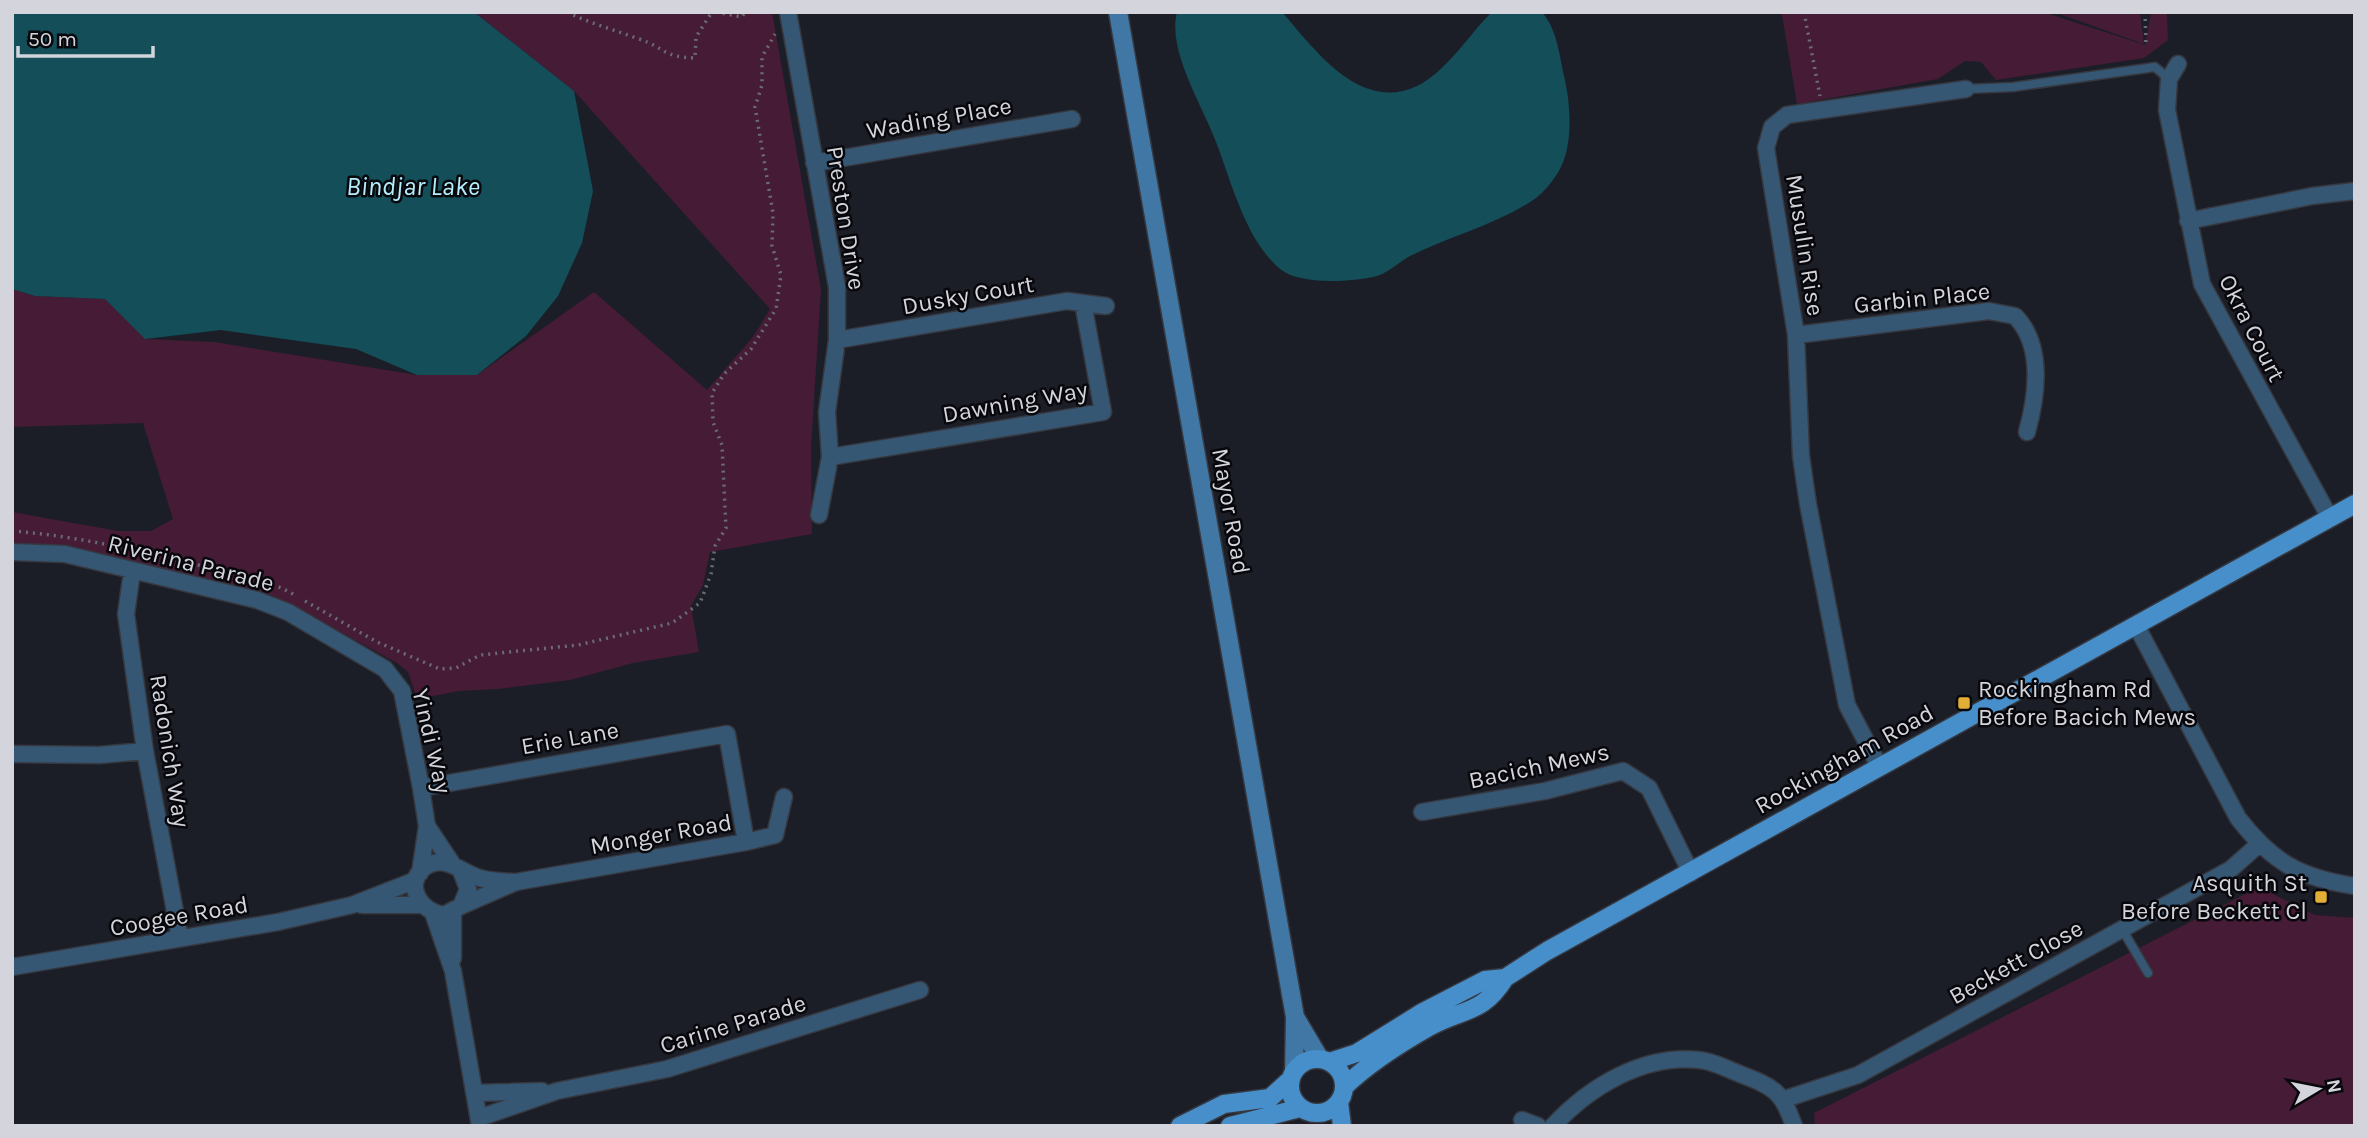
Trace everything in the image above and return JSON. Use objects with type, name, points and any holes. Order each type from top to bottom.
[{"type":"main road","name":"Mayor Road","points":[[1118,12],[1295,1017],[1293,1075]]},
{"type":"main road","name":"Rockingham Road","points":[[1341,1095],[1366,1067],[1431,1026],[1462,1016],[1493,997],[1505,978],[1547,951],[2355,504]]},
{"type":"main road","name":"Rockingham Road","points":[[1324,1060],[1357,1053],[1423,1012],[1485,980],[1505,978]]},
{"type":"main road","name":"Mayor Road","points":[[1295,1017],[1324,1060]]},
{"type":"main road","points":[[1180,1126],[1224,1104],[1270,1098],[1306,1061],[1324,1060],[1340,1072],[1342,1126]]},
{"type":"main road","points":[[1293,1075],[1292,1097],[1306,1115]]},
{"type":"main road","points":[[1230,1126],[1325,1111],[1341,1095]]},
{"type":"street","name":"Preston Drive","points":[[789,17],[837,287],[837,340],[827,412],[830,457],[819,514]]},
{"type":"street","name":"Okra Court","points":[[2178,64],[2169,79],[2167,110],[2188,221],[2207,298],[2330,518]]},
{"type":"street","name":"Musulin Rise","points":[[1879,766],[1847,705],[1821,571],[1801,456],[1796,335],[1766,148],[1772,127],[1787,115],[1966,89]]},
{"type":"street","name":"Wading Place","points":[[814,163],[1072,119]]},
{"type":"street","points":[[2188,221],[2312,195],[2355,191]]},
{"type":"street","name":"Dusky Court","points":[[837,340],[1067,301],[1106,306]]},
{"type":"street","name":"Dawning Way","points":[[830,457],[1102,412],[1083,303]]},
{"type":"street","name":"Garbin Place","points":[[1796,335],[1989,311],[2003,311],[2015,316],[2030,337],[2036,392],[2026,432]]},
{"type":"street","name":"Riverina Parade","points":[[12,552],[65,554],[257,600],[288,612],[385,669]]},
{"type":"street","name":"Radonich Way","points":[[132,572],[126,614],[145,751],[180,938]]},
{"type":"street","points":[[2136,625],[2238,818],[2258,845],[2306,876],[2355,886]]},
{"type":"street","name":"Yindi Way","points":[[385,669],[402,691],[427,826],[416,897],[427,909],[453,971],[480,1122]]},
{"type":"street","name":"Erie Lane","points":[[421,788],[727,734],[746,842]]},
{"type":"street","points":[[12,754],[99,755],[145,751]]},
{"type":"street","name":"Bacich Mews","points":[[1422,812],[1545,791],[1623,771],[1649,788],[1691,873]]},
{"type":"street","name":"Monger Road","points":[[457,909],[516,883],[775,835],[784,797]]},
{"type":"street","name":"Yindi Way","points":[[427,826],[457,868],[468,889],[457,909],[453,971]]},
{"type":"street","name":"Beckett Close","points":[[1785,1100],[1858,1075],[2231,869],[2258,845]]},
{"type":"street","points":[[418,877],[434,863],[457,868]]},
{"type":"street","name":"Monger Road","points":[[457,868],[481,878],[516,883]]},
{"type":"street","name":"Coogee Road","points":[[12,967],[278,922],[352,905],[418,877]]},
{"type":"street","name":"Coogee Road","points":[[352,905],[427,909]]},
{"type":"street","points":[[427,909],[457,909]]},
{"type":"street","name":"Carine Parade","points":[[475,1093],[557,1091],[667,1069],[920,990]]},
{"type":"street","points":[[1553,1126],[1572,1105],[1627,1071],[1667,1059],[1702,1060],[1771,1086],[1785,1100],[1794,1126]]},
{"type":"street","name":"Carine Parade","points":[[480,1122],[557,1091]]},
{"type":"lane","name":"Musulin Rise","points":[[1966,89],[2014,87],[2155,67],[2169,79]]},
{"type":"lane","points":[[2122,929],[2148,973]]},
{"type":"path","points":[[567,12],[589,23],[643,40],[672,58],[695,58],[696,37],[714,12],[742,17],[745,12]]},
{"type":"path","points":[[1804,12],[1822,110]]},
{"type":"path","points":[[2145,12],[2146,46]]},
{"type":"path","points":[[12,531],[68,536],[270,582],[377,642],[440,669],[456,668],[480,655],[578,645],[672,623],[700,603],[709,582],[715,546],[726,528],[722,445],[713,422],[712,393],[724,374],[751,349],[776,309],[781,275],[772,246],[773,213],[755,107],[762,85],[762,57],[770,38],[789,17]]},
{"type":"shaded area","points":[[474,12],[772,12],[821,290],[811,447],[812,534],[710,552],[703,585],[691,606],[699,652],[633,663],[570,680],[459,691],[417,699],[408,672],[397,663],[282,600],[260,591],[213,583],[91,551],[12,543],[12,512],[118,531],[151,531],[173,519],[143,423],[12,427],[12,289],[35,296],[105,299],[146,339],[214,342],[417,375],[477,375],[594,292],[707,390],[753,337],[770,309],[574,91]]},
{"type":"shaded area","points":[[1779,12],[2043,12],[2145,45],[2151,12],[2167,12],[2168,40],[2144,58],[1996,80],[1981,62],[1965,61],[1938,79],[1797,104],[1782,15]]},
{"type":"shaded area","points":[[2054,12],[2140,12],[2144,44]]},
{"type":"shaded area","points":[[2259,887],[2315,915],[2355,918],[2355,1126],[1815,1126],[1814,1113]]},
{"type":"water","name":"Bindjar Lake","points":[[12,12],[474,12],[574,91],[593,191],[582,243],[558,296],[526,336],[477,375],[417,375],[356,349],[221,330],[145,339],[105,299],[35,296],[12,289]]},
{"type":"water","points":[[1177,12],[1282,12],[1340,73],[1376,91],[1396,92],[1417,86],[1438,72],[1490,14],[1542,12],[1557,42],[1568,100],[1569,140],[1562,164],[1544,190],[1522,207],[1410,256],[1378,276],[1325,281],[1299,278],[1280,269],[1268,257],[1241,210],[1181,60],[1175,27]]},
{"type":"place","name":"Rockingham Rd Before Bacich Mews","points":[[1964,703]]},
{"type":"place","name":"Asquith St Before Beckett Cl","points":[[2321,897]]}]
